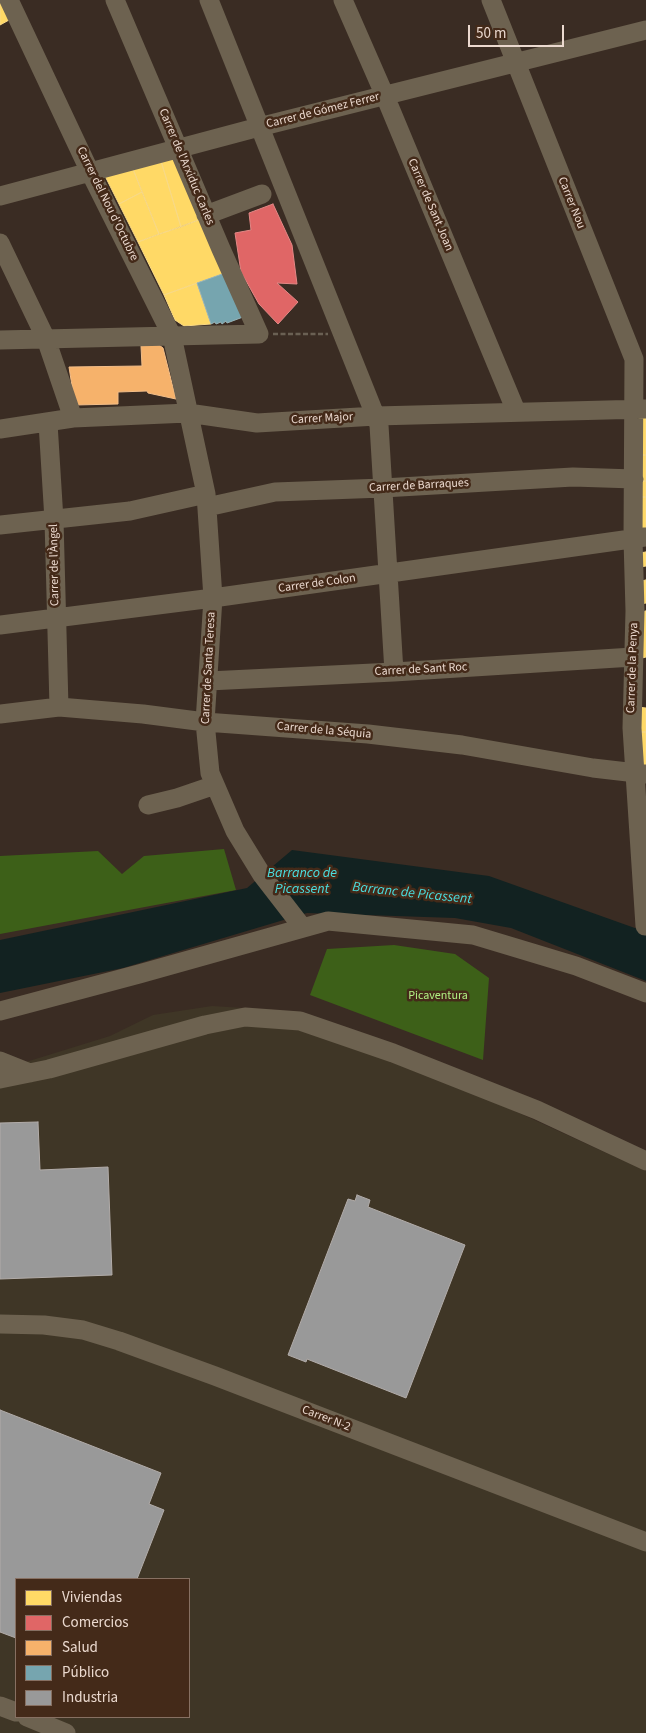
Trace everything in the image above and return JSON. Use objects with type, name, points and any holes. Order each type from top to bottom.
[{"type":"street","name":"Carrer del Nou d'Octubre","points":[[9,0],[90,172],[172,336],[188,413]]},
{"type":"street","name":"Carrer de l'Arxiduc Carles","points":[[115,0],[206,215],[259,334]]},
{"type":"street","points":[[209,0],[379,425],[394,672]]},
{"type":"street","name":"Carrer de Sant Joan","points":[[343,0],[385,96],[516,412]]},
{"type":"street","name":"Carrer Nou","points":[[491,0],[634,359],[640,409]]},
{"type":"street","name":"Carrer de Gómez Ferrer","points":[[0,196],[259,127],[646,30]]},
{"type":"street","points":[[206,215],[262,194]]},
{"type":"street","points":[[0,243],[46,339],[73,418]]},
{"type":"street","points":[[0,340],[259,334]]},
{"type":"street","name":"Carrer Major","points":[[0,429],[73,418],[188,413],[257,423],[376,416],[640,409]]},
{"type":"street","name":"Carrer de la Penya","points":[[640,409],[634,479],[640,538],[635,611],[637,662],[632,728],[640,774],[645,926]]},
{"type":"street","name":"Carrer de Santa Teresa","points":[[188,413],[206,500],[213,598],[205,722],[210,773],[235,830],[262,875],[303,928]]},
{"type":"street","name":"Carrer de l'Àngel","points":[[48,423],[54,520],[59,707]]},
{"type":"street","name":"Carrer de Barraques","points":[[0,525],[130,511],[276,492],[573,477],[634,479]]},
{"type":"street","name":"Carrer de Colon","points":[[0,625],[213,598],[640,538]]},
{"type":"street","name":"Carrer de Sant Roc","points":[[208,681],[637,662]]},
{"type":"street","name":"Carrer de la Séquia","points":[[0,714],[59,707],[143,714],[205,722],[414,739],[640,774]]},
{"type":"street","points":[[148,805],[177,798],[215,785]]},
{"type":"street","points":[[0,1011],[328,921],[473,935],[576,966],[646,993]]},
{"type":"street","points":[[0,1079],[30,1073],[205,1025],[245,1017],[300,1021],[393,1054],[537,1110],[646,1161]]},
{"type":"street","points":[[0,1061],[30,1073]]},
{"type":"street","name":"Carrer N-2","points":[[0,1324],[44,1325],[82,1330],[119,1341],[215,1376],[646,1542]]},
{"type":"street","points":[[0,1706],[15,1712]]},
{"type":"street","points":[[29,1718],[66,1733]]},
{"type":"path","points":[[259,334],[342,334]]},
{"type":"shaded area","points":[[212,1006],[275,1010],[508,1108],[646,1171],[646,1733],[0,1733],[0,1070],[110,1036],[153,1015]]},
{"type":"green space","points":[[224,849],[236,890],[0,934],[0,856],[98,851],[122,874],[144,856]]},
{"type":"green space","name":"Picaventura","points":[[394,945],[455,954],[489,978],[483,1060],[310,995],[327,949]]},
{"type":"water","name":"Barranco de Picassent","points":[[292,850],[489,876],[646,932],[646,981],[511,928],[455,918],[307,913],[123,968],[0,993],[0,940],[247,888]]},
{"type":"building: Viviendas","points":[[0,1],[9,20],[0,25]]},
{"type":"building: Viviendas","points":[[169,158],[176,161],[201,219],[181,227],[161,161]]},
{"type":"building: Viviendas","points":[[161,161],[181,227],[159,234],[133,169]]},
{"type":"building: Viviendas","points":[[133,169],[142,192],[119,204],[105,176]]},
{"type":"building: Viviendas","points":[[142,192],[159,234],[138,242],[119,204]]},
{"type":"building: Viviendas","points":[[201,219],[225,273],[164,295],[138,242]]},
{"type":"building: Viviendas","points":[[197,283],[211,324],[184,326],[175,320],[164,295]]},
{"type":"building: Viviendas","points":[[639,414],[646,414],[646,455],[640,455]]},
{"type":"building: Viviendas","points":[[640,455],[646,455],[646,481],[640,481]]},
{"type":"building: Viviendas","points":[[640,481],[646,481],[646,497],[640,497]]},
{"type":"building: Viviendas","points":[[640,497],[646,497],[646,528],[641,529]]},
{"type":"building: Viviendas","points":[[646,552],[646,566],[640,567],[639,553]]},
{"type":"building: Viviendas","points":[[646,580],[646,603],[641,604],[641,581]]},
{"type":"building: Viviendas","points":[[646,611],[646,657],[642,658],[641,612]]},
{"type":"building: Viviendas","points":[[637,707],[646,708],[646,732],[638,732]]},
{"type":"building: Viviendas","points":[[638,732],[646,732],[646,767],[644,768]]},
{"type":"building: Comercios","points":[[273,204],[292,245],[297,284],[277,283],[298,302],[278,324],[259,304],[241,272],[235,233],[251,230],[249,213]]},
{"type":"building: Salud","points":[[159,345],[163,348],[176,399],[148,393],[147,391],[118,392],[118,404],[75,405],[69,367],[142,366],[141,346]]},
{"type":"building: Público","points":[[225,273],[243,317],[227,323],[226,321],[222,324],[221,322],[216,324],[215,322],[211,324],[197,283]]},
{"type":"building: Industria","points":[[38,1122],[40,1170],[108,1167],[112,1275],[0,1279],[0,1123]]},
{"type":"building: Industria","points":[[357,1195],[370,1200],[368,1207],[465,1245],[406,1398],[307,1359],[306,1362],[288,1355],[348,1199],[355,1201]]},
{"type":"building: Industria","points":[[0,1410],[161,1473],[149,1504],[164,1510],[137,1578],[15,1578],[15,1638],[0,1632]]},
{"type":"water label","name":"Barranc de Picassent","points":[[412,894]]}]
